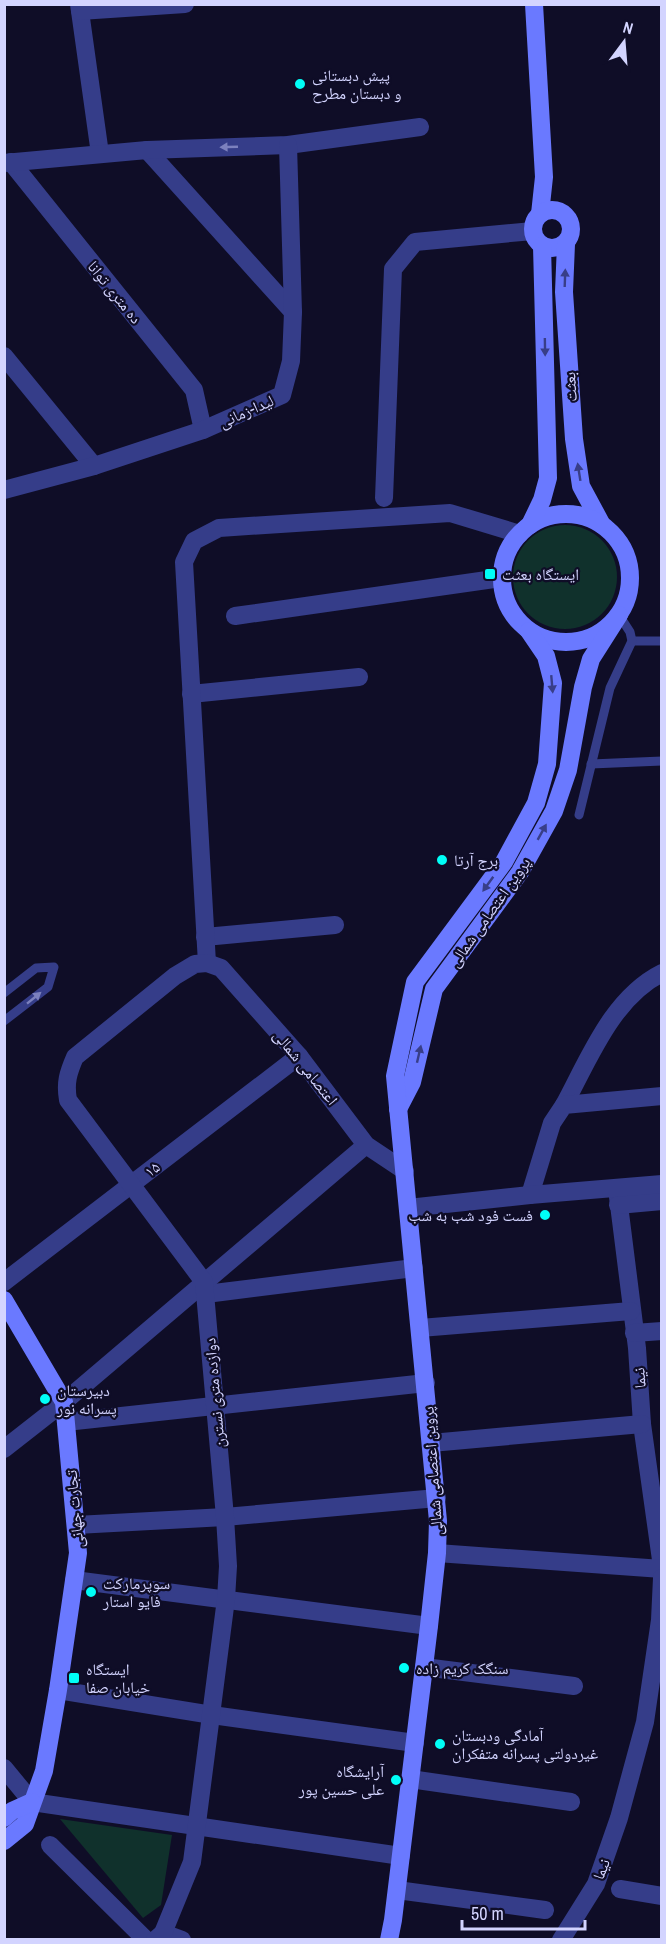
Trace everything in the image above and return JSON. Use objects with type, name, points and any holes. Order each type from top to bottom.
[{"type":"main road","name":"بعثت","points":[[525,529],[542,500],[548,477],[538,230],[544,177],[534,4]]},
{"type":"main road","name":"بعثت","points":[[544,177],[564,214]]},
{"type":"main road","points":[[552,210],[564,214],[569,219],[572,232],[566,244],[554,249],[538,230],[552,210]]},
{"type":"main road","name":"بعثت","points":[[566,244],[564,292],[574,439],[581,486],[602,525]]},
{"type":"main road","points":[[566,514],[585,517],[602,525],[617,539],[627,557],[630,577],[628,597],[619,615],[605,630],[587,639],[567,643],[548,640],[529,631],[514,617],[504,598],[501,578],[505,557],[515,539],[525,529],[547,516],[566,514]]},
{"type":"main road","name":"پروین اعتصامی شمالی","points":[[398,1109],[412,1082],[434,989],[520,873],[554,811],[568,770],[583,687],[591,659],[619,615]]},
{"type":"main road","name":"پروین اعتصامی شمالی","points":[[389,1940],[437,1553],[436,1498],[426,1383],[395,1076],[415,982],[504,862],[536,803],[547,764],[554,683],[546,656],[529,631]]},
{"type":"main road","name":"تجارت جهانی","points":[[4,1300],[64,1402],[78,1553],[44,1771],[25,1824],[4,1841]]},
{"type":"main road","points":[[4,1818],[32,1802]]},
{"type":"street","points":[[100,154],[80,8],[185,4]]},
{"type":"street","points":[[8,162],[147,150],[288,145],[420,127]]},
{"type":"street","name":"لیدا-زمانی","points":[[4,490],[94,466],[203,430],[282,395],[291,361],[293,312],[288,145]]},
{"type":"street","points":[[147,150],[293,312]]},
{"type":"street","name":"ده متری توانا","points":[[8,162],[194,390],[203,430]]},
{"type":"street","points":[[384,498],[393,269],[415,242],[538,230]]},
{"type":"street","points":[[4,356],[94,466]]},
{"type":"street","points":[[205,1288],[68,1100],[66,1087],[68,1074],[75,1057],[175,976],[195,964],[207,963],[184,562],[194,541],[219,528],[450,513],[525,529]]},
{"type":"street","points":[[235,616],[501,578]]},
{"type":"street","points":[[191,693],[359,677]]},
{"type":"street","points":[[206,937],[335,925]]},
{"type":"street","name":"اعتصامی شمالی","points":[[207,963],[221,968],[299,1056],[366,1144],[405,1171]]},
{"type":"street","points":[[530,1195],[552,1123],[608,1024],[631,996],[650,979],[662,973]]},
{"type":"street","name":"۱۵","points":[[4,1282],[299,1056]]},
{"type":"street","points":[[564,1105],[662,1096]]},
{"type":"street","points":[[4,1449],[205,1288],[366,1144]]},
{"type":"street","points":[[617,1197],[662,1184]]},
{"type":"street","points":[[408,1208],[530,1195],[617,1197],[662,1201]]},
{"type":"street","name":"نیما","points":[[617,1197],[634,1333],[642,1424],[654,1455],[662,1568]]},
{"type":"street","points":[[205,1288],[414,1268]]},
{"type":"street","name":"دوازده متری نسترن","points":[[155,1937],[192,1862],[212,1715],[228,1566],[205,1288]]},
{"type":"street","points":[[420,1328],[631,1311]]},
{"type":"street","points":[[634,1333],[662,1331]]},
{"type":"street","points":[[66,1422],[426,1383]]},
{"type":"street","points":[[431,1443],[642,1424]]},
{"type":"street","points":[[76,1525],[225,1517],[436,1498]]},
{"type":"street","points":[[437,1553],[662,1568]]},
{"type":"street","name":"نیما","points":[[561,1940],[596,1884],[653,1721],[662,1578]]},
{"type":"street","points":[[74,1580],[429,1626]]},
{"type":"street","points":[[424,1667],[574,1686]]},
{"type":"street","points":[[58,1690],[212,1715],[415,1743]]},
{"type":"street","points":[[4,1768],[32,1802],[401,1856]]},
{"type":"street","points":[[410,1779],[571,1802]]},
{"type":"street","points":[[50,1845],[155,1937],[183,1940]]},
{"type":"street","points":[[620,1889],[662,1896]]},
{"type":"street","points":[[397,1890],[545,1910]]},
{"type":"lane","points":[[579,815],[610,688],[632,641],[630,632],[619,615]]},
{"type":"lane","points":[[632,641],[662,640]]},
{"type":"lane","points":[[591,764],[662,761]]},
{"type":"lane","points":[[4,993],[36,968],[54,967],[48,987],[4,1021]]},
{"type":"green space","points":[[565,525],[585,529],[602,540],[613,557],[617,577],[613,597],[602,614],[585,625],[565,629],[545,625],[528,614],[517,597],[513,577],[517,557],[528,540],[545,529]]},
{"type":"green space","points":[[60,1819],[172,1835],[161,1905],[143,1918]]},
{"type":"place","name":"پیش دبستانی و دبستان مطرح","points":[[300,84]]},
{"type":"place","name":"ایستگاه بعثت","points":[[490,574]]},
{"type":"place","name":"برج آرتا","points":[[442,860]]},
{"type":"place","name":"فست فود شب به شب","points":[[545,1215]]},
{"type":"place","name":"دبیرستان پسرانه نور","points":[[45,1399]]},
{"type":"place","name":"سوپرمارکت فایو استار","points":[[91,1592]]},
{"type":"place","name":"سنگک کریم زاده","points":[[404,1668]]},
{"type":"place","name":"ایستگاه خیابان صفا","points":[[74,1678]]},
{"type":"place","name":"آمادگی ودبستان غیردولتی پسرانه متفکران","points":[[440,1744]]},
{"type":"place","name":"آرایشگاه علی حسین پور","points":[[396,1780]]}]
